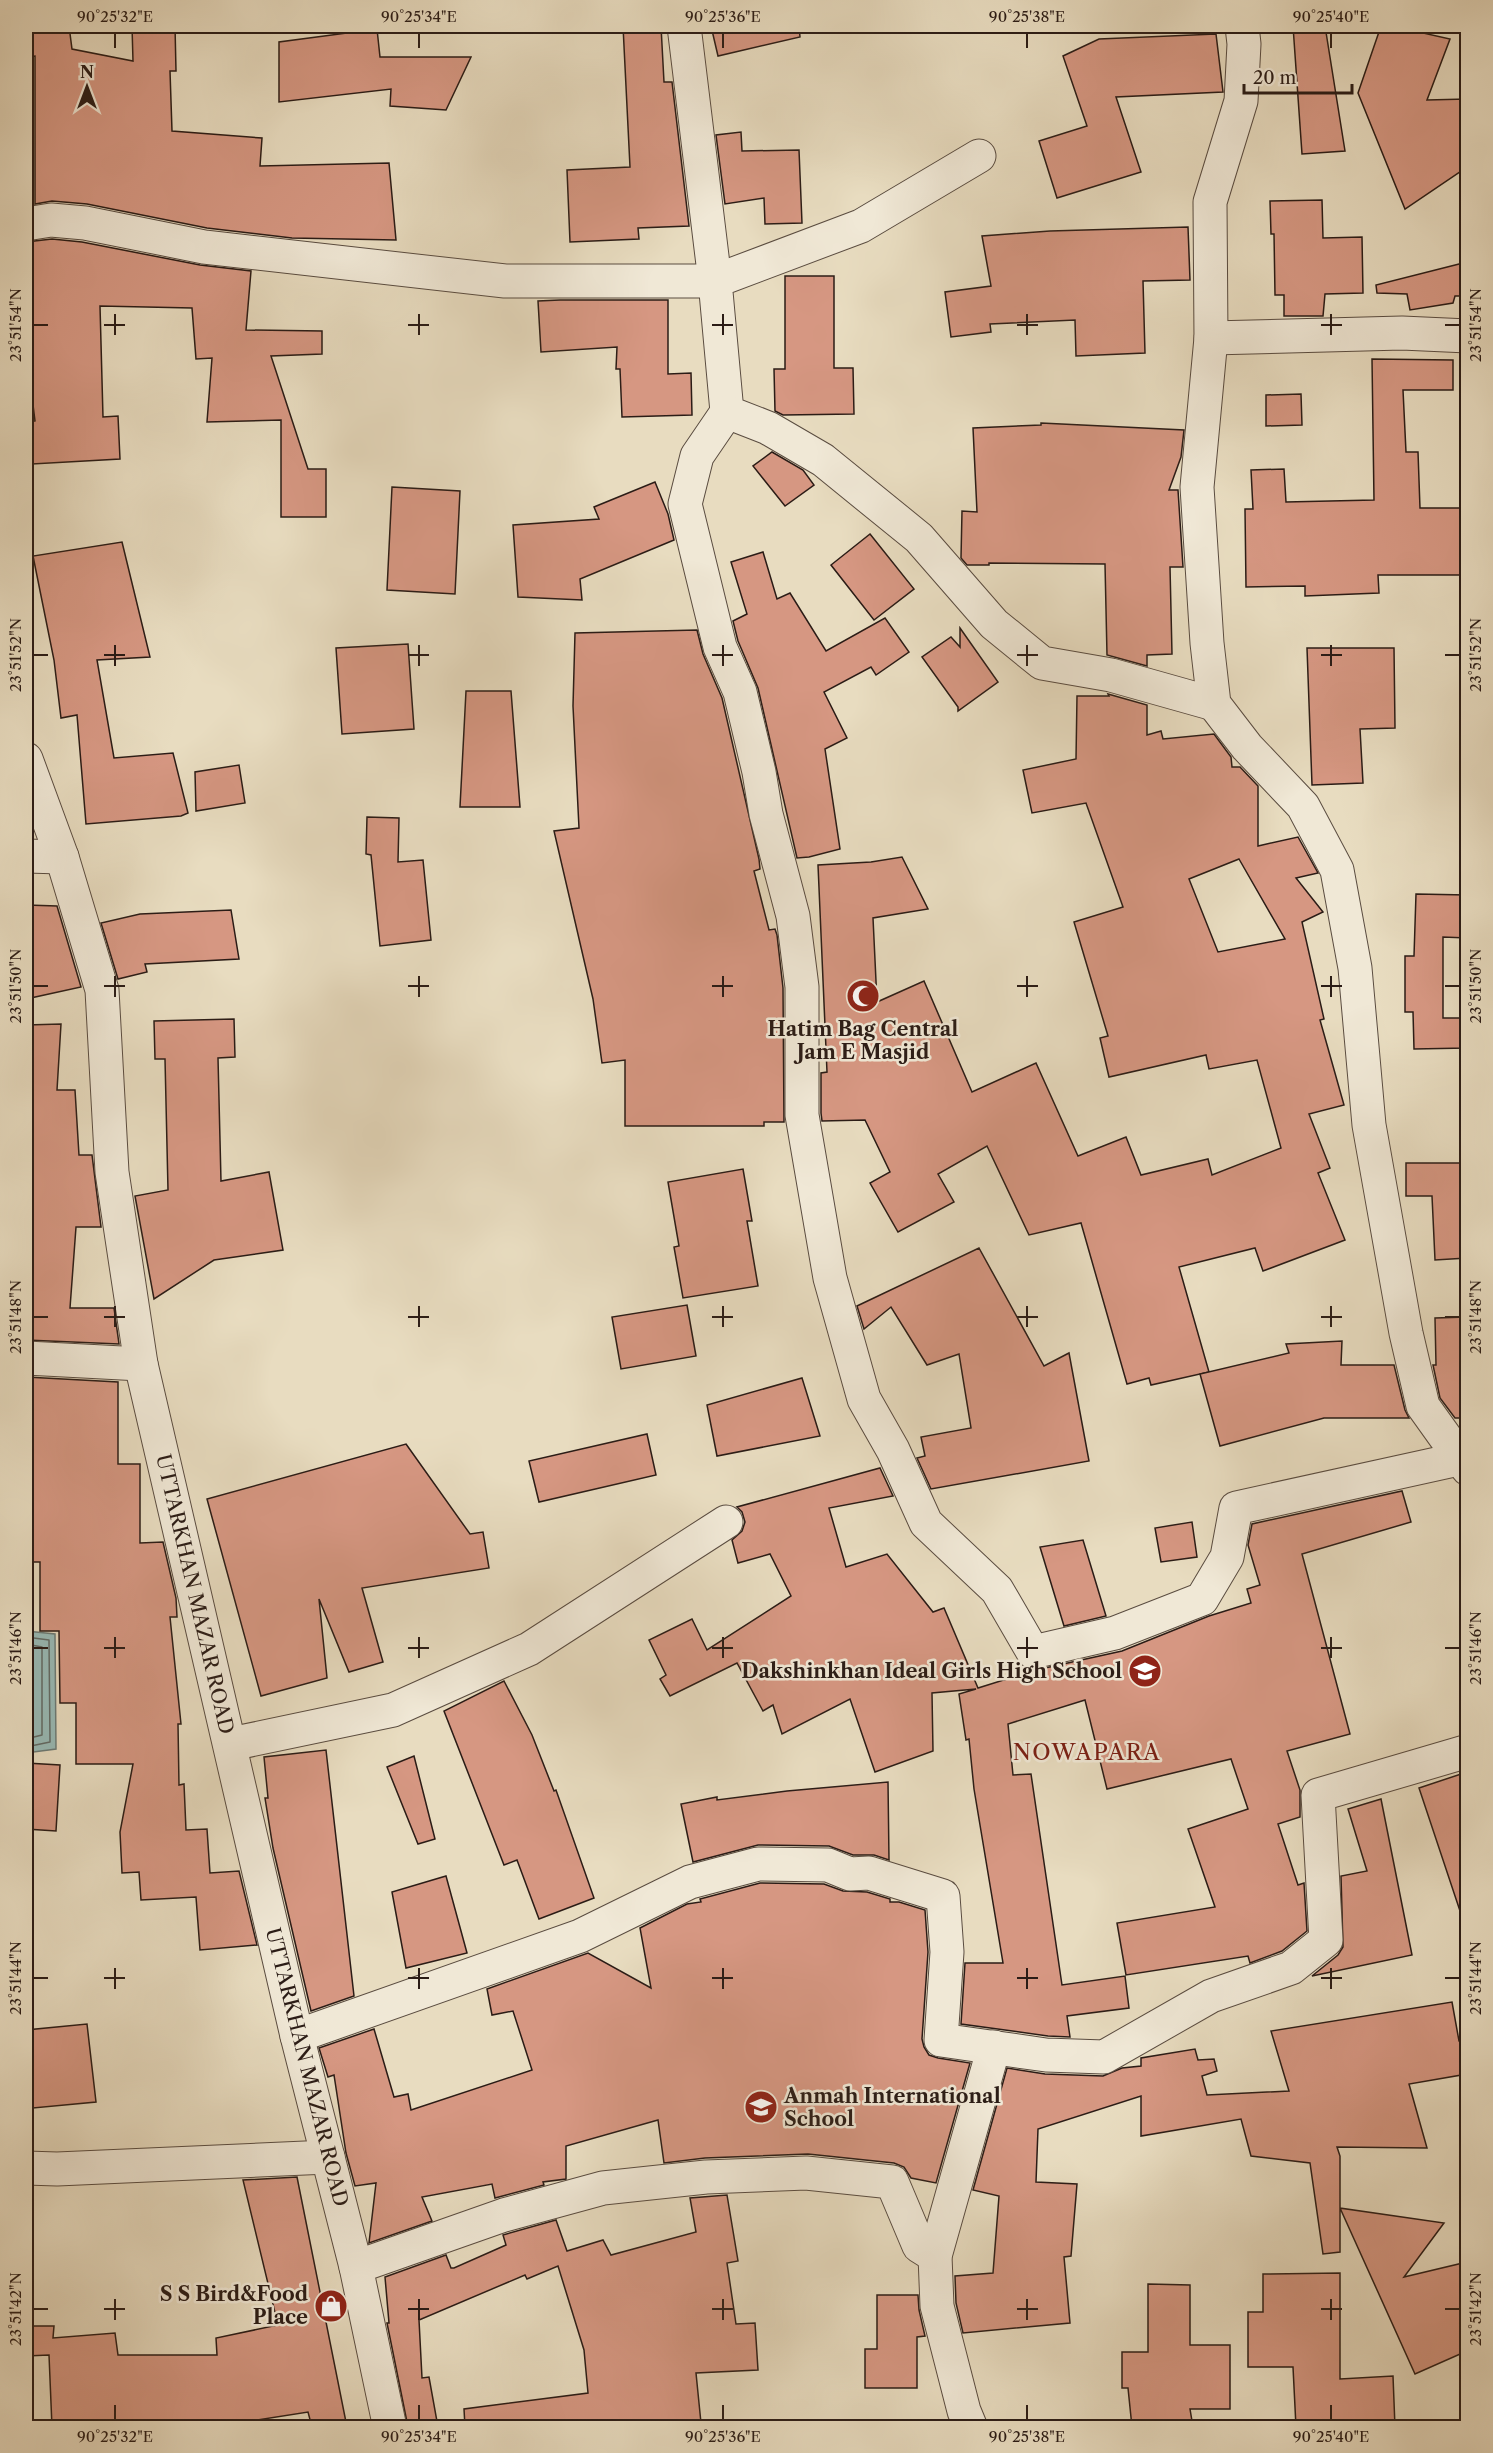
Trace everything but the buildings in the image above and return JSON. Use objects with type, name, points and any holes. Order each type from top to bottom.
[{"type":"street","points":[[684,26],[716,281],[728,412],[697,456],[685,504],[720,647],[740,692],[759,772],[766,814],[793,916],[802,987],[802,1115],[830,1278],[864,1399],[893,1450],[926,1523],[997,1590],[1033,1652],[1114,1633],[1202,1599],[1227,1557],[1236,1508],[1463,1464],[1423,1406],[1406,1333],[1369,1125],[1355,968],[1337,870],[1304,806],[1247,747],[1214,704],[1207,643],[1197,487],[1211,338],[1210,202],[1241,101],[1244,44],[1242,26]]},
{"type":"street","points":[[26,224],[51,220],[85,223],[204,247],[505,280],[716,281],[861,226],[979,156]]},
{"type":"street","points":[[1211,338],[1402,333],[1467,336]]},
{"type":"street","points":[[728,412],[768,428],[823,460],[919,538],[994,624],[1042,663],[1111,675],[1214,704]]},
{"type":"street","name":"UTTARKHAN MAZAR ROAD","points":[[26,759],[62,857],[102,990],[111,1172],[141,1364],[297,2036],[356,2267],[390,2427]]},
{"type":"street","points":[[26,856],[62,857]]},
{"type":"street","points":[[26,1358],[141,1364]]},
{"type":"street","points":[[231,1744],[393,1710],[529,1649],[726,1522]]},
{"type":"street","points":[[297,2036],[580,1936],[690,1882],[758,1864],[807,1864],[828,1865],[850,1874],[869,1873],[943,1896],[947,1952],[941,2040],[1046,2055],[1104,2057],[1211,1996],[1291,1968],[1326,1940],[1318,1795],[1467,1751]]},
{"type":"street","points":[[971,2427],[964,2411],[937,2307],[935,2256],[994,2047]]},
{"type":"street","points":[[26,2168],[57,2169],[328,2157]]},
{"type":"street","points":[[356,2267],[504,2215],[603,2188],[706,2177],[806,2173],[892,2182],[919,2246],[935,2256]]},
{"type":"water","points":[[26,1631],[55,1634],[56,1749],[26,1753]]},
{"type":"place","name":"Hatim Bag Central Jam E Masjid","points":[[863,996]]},
{"type":"place","name":"Dakshinkhan Ideal Girls High School","points":[[1145,1671]]},
{"type":"place","name":"Anmah International School","points":[[761,2107]]},
{"type":"place","name":"S S Bird&Food Place","points":[[331,2306]]},
{"type":"district","name":"NOWAPARA","points":[[1087,1752]]}]
